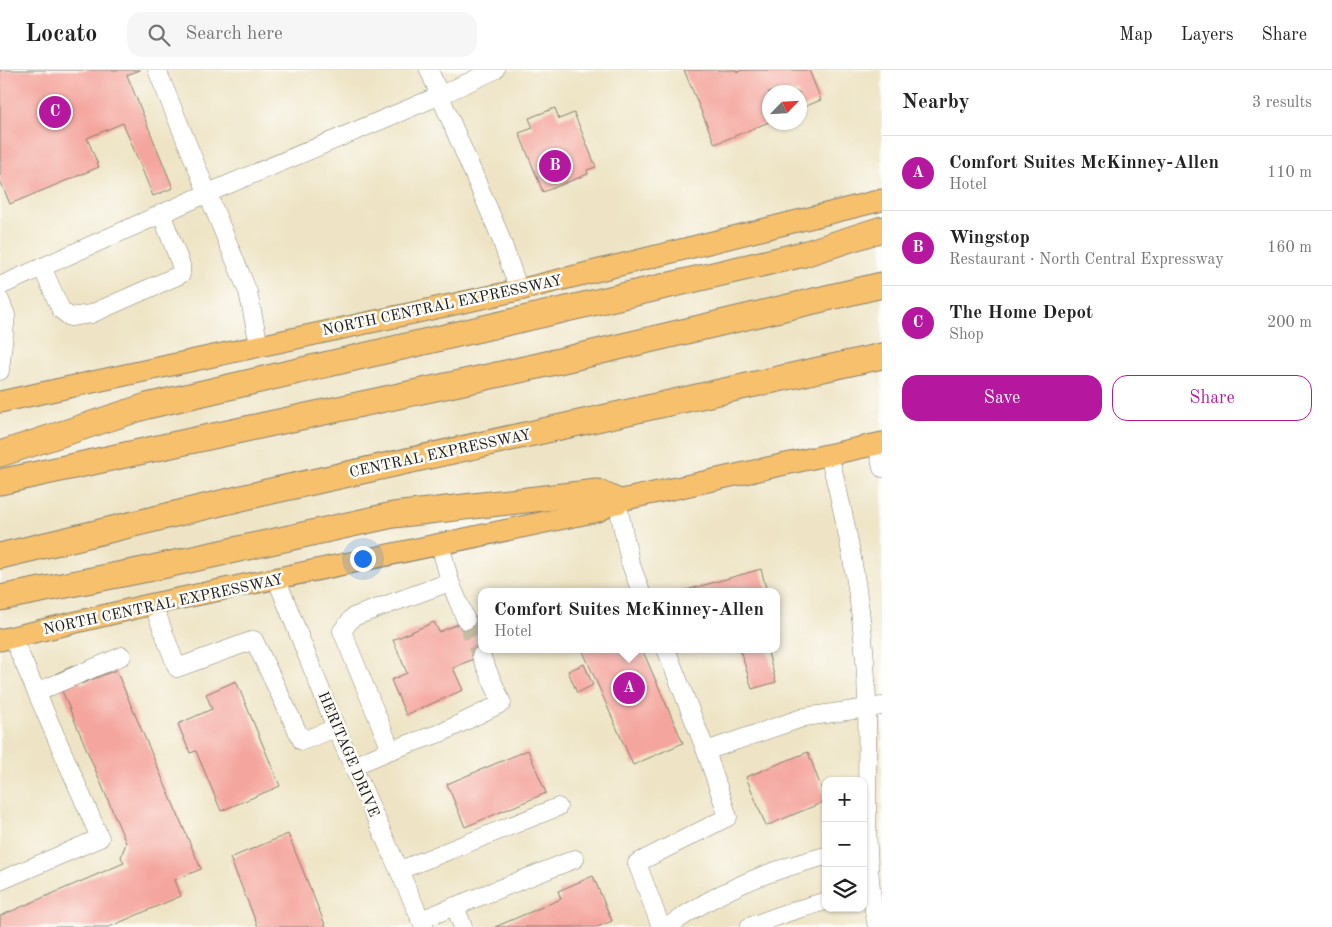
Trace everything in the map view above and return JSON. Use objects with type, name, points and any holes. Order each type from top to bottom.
[{"type":"highway","points":[[0,454],[147,406],[804,254],[882,229]]},
{"type":"highway","points":[[0,482],[529,368],[882,285]]},
{"type":"highway","name":"CENTRAL EXPRESSWAY","points":[[0,556],[268,492],[882,356]]},
{"type":"highway","points":[[0,598],[148,569],[420,511],[597,492],[617,501]]},
{"type":"main road","name":"NORTH CENTRAL EXPRESSWAY","points":[[0,402],[519,290],[882,200]]},
{"type":"main road","name":"NORTH CENTRAL EXPRESSWAY","points":[[6,638],[153,604],[277,580],[598,511],[617,501],[879,444]]},
{"type":"street","points":[[157,70],[248,292],[259,345]]},
{"type":"street","points":[[429,70],[498,231],[519,290]]},
{"type":"street","points":[[0,286],[208,192],[441,95],[496,70]]},
{"type":"street","points":[[42,267],[61,310],[70,317],[91,314],[177,276],[181,274],[181,265],[162,213]]},
{"type":"street","points":[[0,300],[6,315],[0,371]]},
{"type":"street","points":[[879,444],[882,468]]},
{"type":"street","points":[[829,455],[850,540],[875,706],[871,848],[872,892],[877,927]]},
{"type":"street","points":[[617,501],[630,562],[640,588]]},
{"type":"street","points":[[440,544],[450,582],[466,620]]},
{"type":"street","name":"HERITAGE DRIVE","points":[[277,580],[336,728],[400,870],[422,925]]},
{"type":"street","points":[[391,750],[342,631],[353,618],[450,582]]},
{"type":"street","points":[[153,604],[177,668],[254,640],[302,741],[336,728]]},
{"type":"street","points":[[0,880],[100,838],[36,692],[6,638]]},
{"type":"street","points":[[661,927],[637,862],[728,816],[706,751],[668,653]]},
{"type":"street","points":[[36,692],[122,656]]},
{"type":"street","points":[[353,766],[442,732],[502,703],[481,656]]},
{"type":"street","points":[[706,751],[805,717],[875,706]]},
{"type":"street","points":[[400,870],[558,808]]},
{"type":"street","points":[[667,927],[725,890],[779,868],[822,857]]},
{"type":"street","points":[[422,925],[455,906],[575,859]]},
{"type":"street","points":[[749,927],[822,902]]},
{"type":"street","points":[[455,906],[463,927]]},
{"type":"building","points":[[0,70],[140,70],[127,75],[173,188],[153,196],[123,123],[87,138],[99,167],[10,204],[0,180]]},
{"type":"building","points":[[684,70],[736,70],[737,72],[743,70],[809,70],[821,100],[807,106],[807,85],[762,85],[762,125],[715,144]]},
{"type":"building","points":[[555,108],[559,119],[574,113],[596,167],[587,170],[588,174],[543,192],[519,133],[533,128],[529,118]]},
{"type":"building","points":[[761,569],[766,588],[694,588]]},
{"type":"building","points":[[478,616],[478,653],[487,653],[453,668],[463,690],[406,715],[391,680],[407,673],[393,640],[434,622],[439,632]]},
{"type":"building","points":[[584,653],[644,653],[683,743],[633,765]]},
{"type":"building","points":[[741,653],[768,653],[776,682],[752,689]]},
{"type":"building","points":[[584,664],[593,685],[577,693],[568,671]]},
{"type":"building","points":[[73,666],[81,684],[116,670],[201,869],[175,880],[181,896],[109,927],[0,927],[0,916],[124,863],[121,857],[126,843],[55,674]]},
{"type":"building","points":[[236,681],[280,786],[221,811],[196,751],[190,753],[178,724],[212,709],[206,694]]},
{"type":"building","points":[[528,750],[546,793],[465,827],[447,784]]},
{"type":"building","points":[[808,752],[822,790],[822,803],[766,826],[746,777]]},
{"type":"building","points":[[288,834],[326,927],[258,927],[230,858]]},
{"type":"building","points":[[593,876],[612,921],[597,927],[495,927],[561,899],[558,891]]},
{"type":"tunnel","points":[[466,620],[478,649]]},
{"type":"place","name":"The Home Depot","points":[[55,112]]},
{"type":"place","name":"Wingstop","points":[[555,166]]},
{"type":"place","name":"Comfort Suites McKinney-Allen","points":[[629,688]]}]
